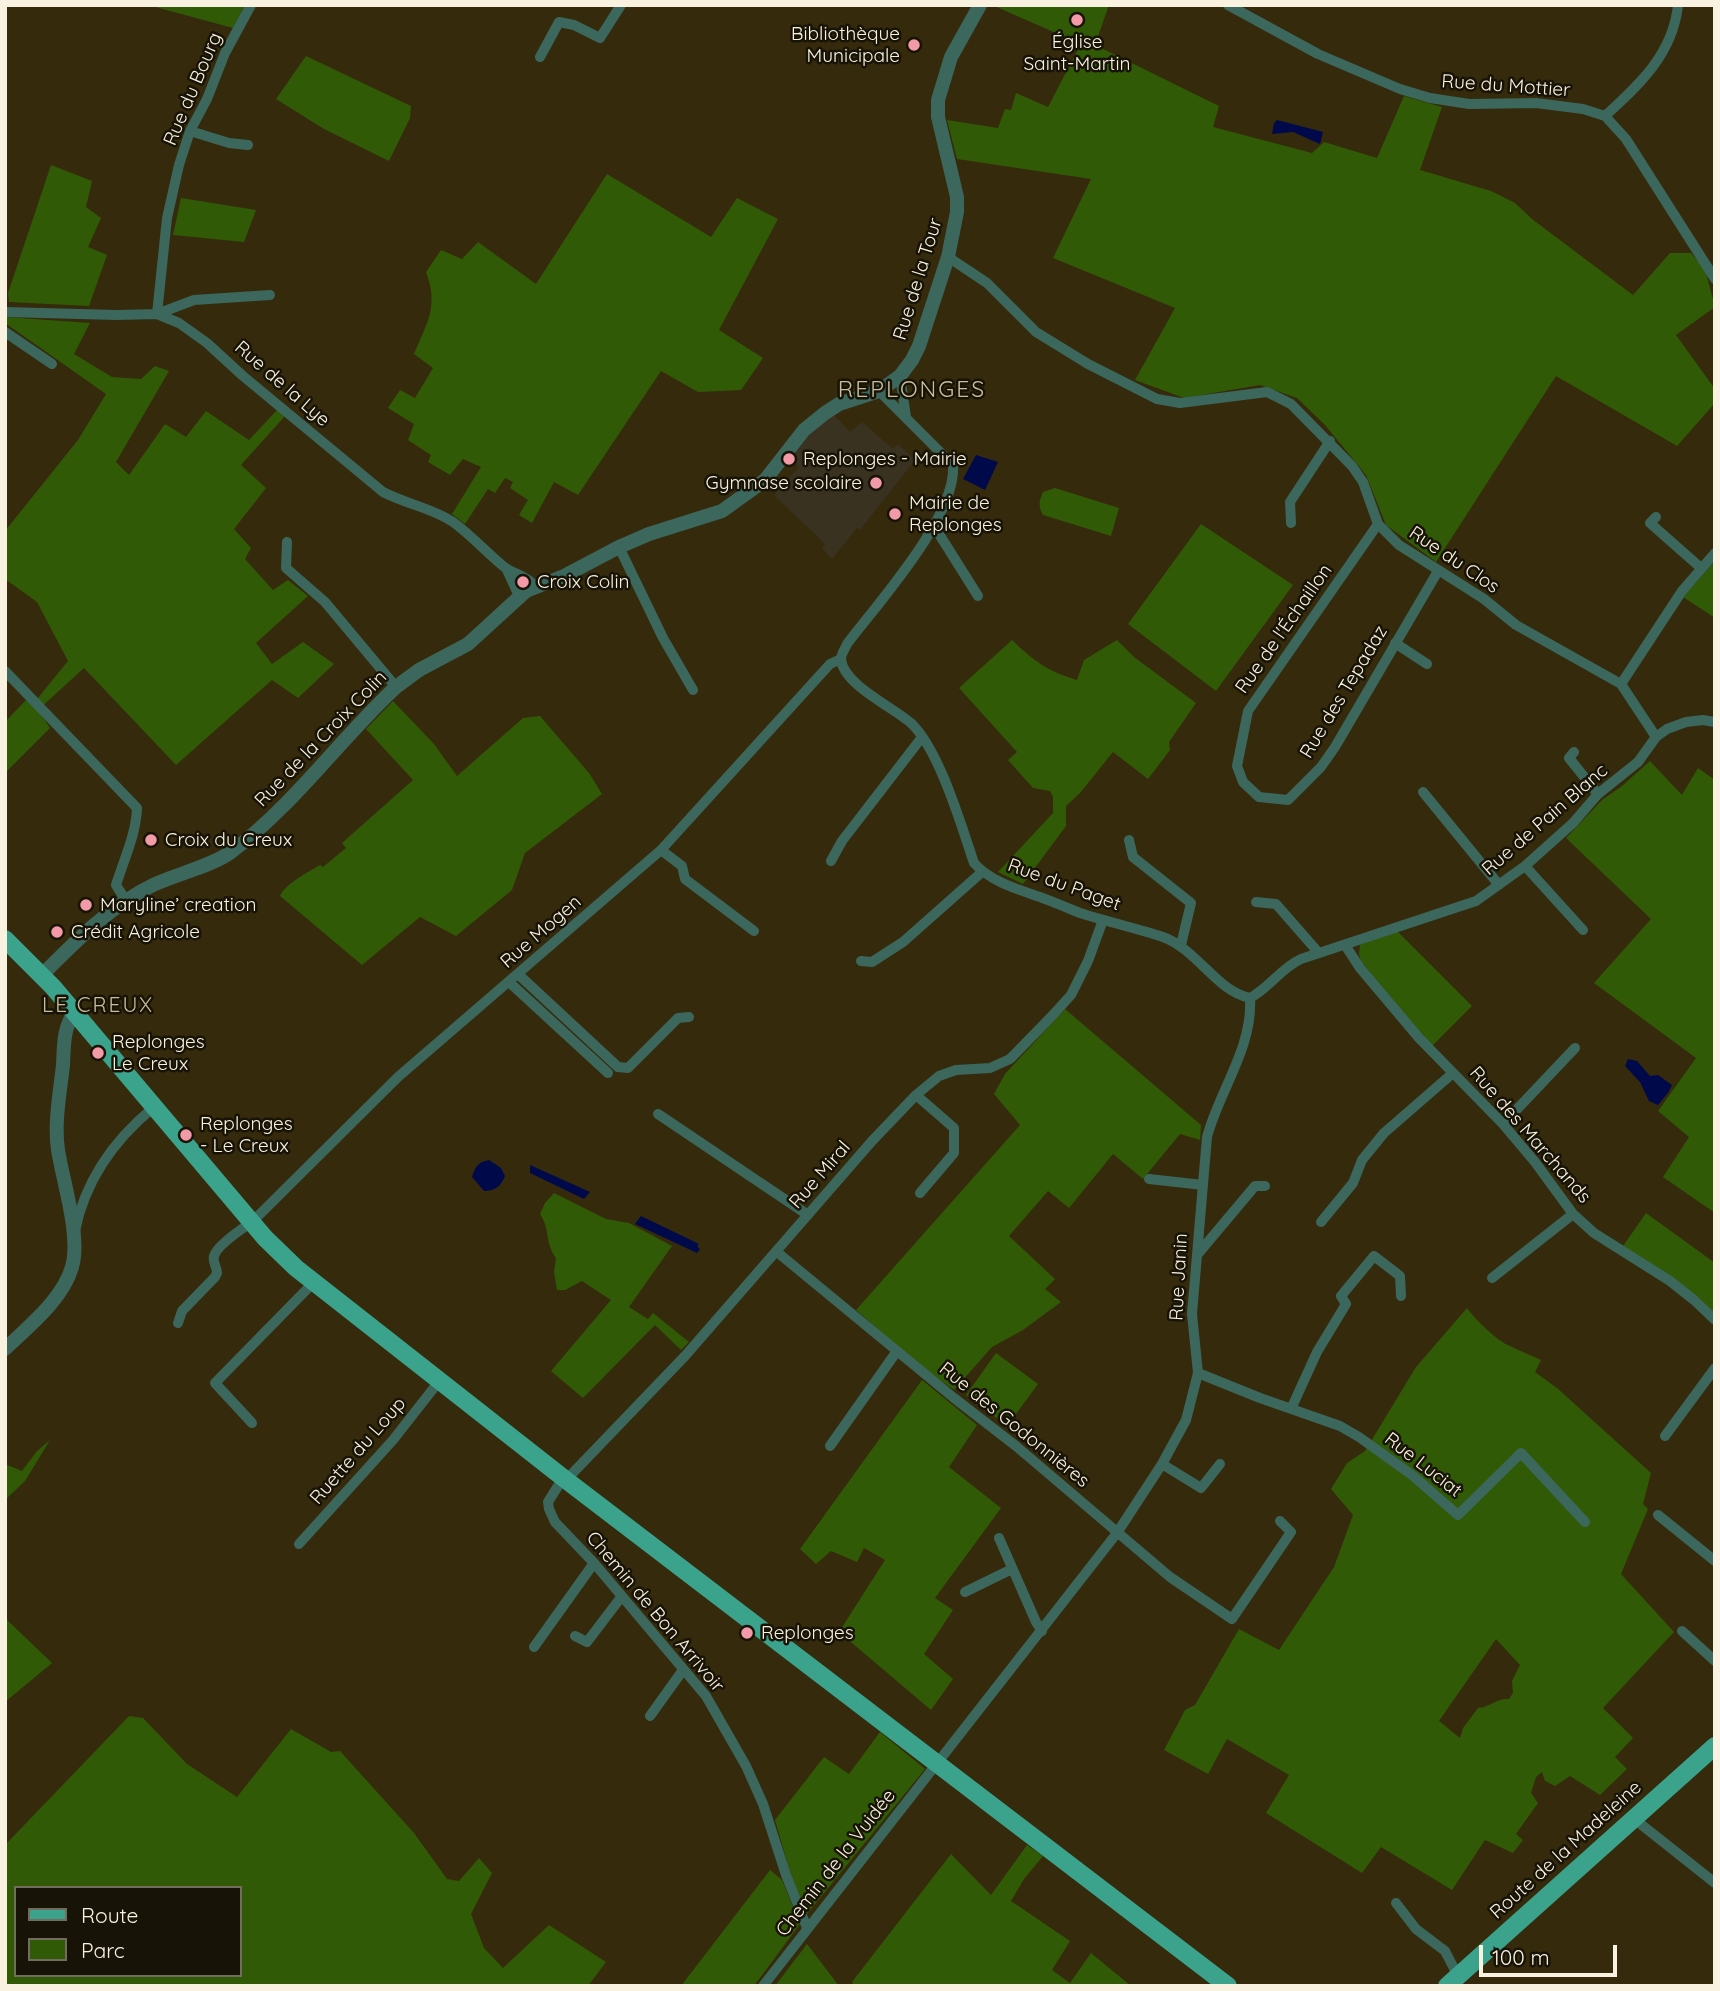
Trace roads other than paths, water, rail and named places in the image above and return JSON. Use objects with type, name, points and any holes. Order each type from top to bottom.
[{"type":"main road","points":[[5,939],[42,975],[277,1251],[565,1479],[1228,1986]]},
{"type":"main road","name":"Route de la Madeleine","points":[[1452,1981],[1715,1746]]},
{"type":"street","name":"Rue du Bourg","points":[[157,314],[167,218],[190,131],[207,99],[225,53],[251,5]]},
{"type":"street","points":[[540,57],[559,22],[574,25],[600,38],[621,5]]},
{"type":"street","name":"Rue de la Tour","points":[[878,391],[900,376],[912,360],[948,257],[956,221],[957,197],[938,117],[938,100],[951,57],[980,5]]},
{"type":"street","name":"Rue du Mottier","points":[[1228,5],[1318,54],[1400,89],[1430,98],[1469,104],[1536,103],[1583,109],[1605,116]]},
{"type":"street","points":[[1678,5],[1676,24],[1660,58],[1639,86],[1605,116],[1626,139],[1715,279]]},
{"type":"street","points":[[190,131],[229,143],[248,145]]},
{"type":"street","name":"Rue du Clos","points":[[948,257],[987,283],[1036,332],[1088,364],[1157,399],[1180,403],[1267,392],[1292,404],[1352,466],[1363,482],[1378,524],[1399,545],[1483,599],[1516,625],[1620,684]]},
{"type":"street","points":[[157,314],[194,300],[270,295]]},
{"type":"street","name":"Rue de la Lye","points":[[5,312],[157,314],[179,323],[207,343],[383,492],[453,522],[506,568],[524,576],[535,586]]},
{"type":"street","points":[[5,332],[52,364]]},
{"type":"street","points":[[900,376],[906,417]]},
{"type":"street","points":[[841,659],[847,644],[934,526],[952,480],[953,465],[878,391]]},
{"type":"street","name":"Rue de la Croix Colin","points":[[42,975],[78,938],[125,901],[154,884],[227,855],[259,830],[396,687],[419,670],[468,644],[519,596],[535,586],[564,576],[649,534],[722,511],[765,480],[804,430],[825,413],[839,404],[878,391]]},
{"type":"street","points":[[1291,523],[1290,502],[1330,441]]},
{"type":"street","points":[[1656,517],[1650,523],[1701,568]]},
{"type":"street","name":"Rue de l'Échaillon","points":[[1259,797],[1243,782],[1237,766],[1248,710],[1378,524]]},
{"type":"street","points":[[934,526],[978,596]]},
{"type":"street","points":[[287,542],[286,568],[325,602],[396,687]]},
{"type":"street","points":[[619,547],[663,638],[693,690]]},
{"type":"street","points":[[1656,737],[1620,684],[1676,599],[1715,553]]},
{"type":"street","name":"Rue de la Lye","points":[[506,568],[519,596]]},
{"type":"street","name":"Rue des Tepadaz","points":[[1259,797],[1288,800],[1309,780],[1335,747],[1437,571]]},
{"type":"street","points":[[1395,643],[1427,664]]},
{"type":"street","name":"Rue du Paget","points":[[841,659],[845,671],[860,687],[914,726],[923,739],[944,779],[974,863],[982,872],[1006,885],[1181,945],[1230,990],[1250,998]]},
{"type":"street","name":"Rue Mogen","points":[[178,1323],[182,1311],[215,1277],[216,1252],[252,1222],[388,1087],[661,850],[830,664],[841,659]]},
{"type":"street","points":[[5,671],[137,808],[132,841],[116,885],[125,901]]},
{"type":"street","name":"Rue de Pain Blanc","points":[[1345,945],[1476,901],[1525,866],[1573,822],[1598,794],[1638,762],[1656,737],[1667,729],[1686,722],[1715,722]]},
{"type":"street","points":[[831,861],[842,841],[923,739]]},
{"type":"street","points":[[1574,752],[1569,758],[1598,794]]},
{"type":"street","points":[[1423,792],[1499,885]]},
{"type":"street","points":[[1129,840],[1133,857],[1191,904],[1181,945]]},
{"type":"street","points":[[661,850],[682,866],[685,879],[754,931]]},
{"type":"street","points":[[1525,866],[1527,872],[1583,930]]},
{"type":"street","points":[[861,961],[872,962],[903,942],[982,872]]},
{"type":"street","points":[[1256,902],[1276,904],[1318,952]]},
{"type":"street","name":"Rue Miral","points":[[565,1479],[685,1356],[916,1095],[939,1076],[956,1070],[990,1068],[1010,1059],[1071,995],[1088,961],[1103,920]]},
{"type":"street","points":[[1250,998],[1259,993],[1283,969],[1301,958],[1345,945]]},
{"type":"street","name":"Rue des Marchands","points":[[1345,945],[1419,1038],[1503,1124],[1573,1214],[1594,1233],[1678,1287],[1715,1320]]},
{"type":"street","points":[[519,975],[618,1068],[628,1068],[678,1018],[689,1017]]},
{"type":"street","points":[[509,982],[608,1073]]},
{"type":"street","name":"Rue Janin","points":[[938,1763],[1117,1533],[1162,1464],[1186,1420],[1198,1373],[1192,1314],[1207,1137],[1213,1116],[1243,1046],[1250,1019],[1250,998]]},
{"type":"street","points":[[5,1349],[34,1320],[68,1278],[74,1260],[74,1237],[58,1148],[57,1122],[66,1029],[74,1013]]},
{"type":"street","points":[[1503,1124],[1576,1048]]},
{"type":"street","points":[[1321,1222],[1353,1183],[1362,1160],[1384,1133],[1453,1073]]},
{"type":"street","points":[[916,1095],[954,1128],[954,1153],[920,1194]]},
{"type":"street","points":[[74,1237],[84,1203],[110,1150],[126,1131],[154,1107]]},
{"type":"street","points":[[658,1114],[808,1215]]},
{"type":"street","points":[[1149,1179],[1203,1185]]},
{"type":"street","points":[[1197,1255],[1255,1186],[1265,1185]]},
{"type":"street","points":[[68,1200],[84,1203]]},
{"type":"street","points":[[1492,1278],[1573,1214]]},
{"type":"street","name":"Rue des Godonnières","points":[[777,1252],[1016,1446],[1186,1590],[1232,1619],[1291,1532],[1280,1521]]},
{"type":"street","points":[[1291,1409],[1317,1352],[1346,1304],[1341,1296],[1374,1256],[1400,1276],[1401,1296]]},
{"type":"street","points":[[252,1423],[215,1383],[314,1282]]},
{"type":"street","points":[[830,1446],[897,1351]]},
{"type":"street","points":[[1665,1436],[1715,1368]]},
{"type":"street","name":"Rue Luciat","points":[[1198,1373],[1340,1426],[1412,1475],[1458,1515],[1521,1453],[1585,1522]]},
{"type":"street","name":"Ruette du Loup","points":[[299,1544],[393,1440],[440,1380]]},
{"type":"street","points":[[1162,1464],[1201,1488],[1220,1464]]},
{"type":"street","name":"Chemin de Bon Arrivoir","points":[[565,1479],[551,1496],[549,1509],[562,1530],[594,1563],[706,1696],[746,1766],[763,1804],[807,1928]]},
{"type":"street","points":[[1658,1515],[1715,1561]]},
{"type":"street","points":[[999,1538],[1042,1631]]},
{"type":"street","points":[[534,1647],[594,1563]]},
{"type":"street","points":[[965,1592],[1012,1569]]},
{"type":"street","points":[[575,1636],[587,1642],[622,1596]]},
{"type":"street","points":[[1682,1631],[1715,1661]]},
{"type":"street","points":[[650,1716],[683,1671]]},
{"type":"street","name":"Chemin de la Vuidée","points":[[762,1986],[899,1809],[938,1763]]},
{"type":"street","points":[[1633,1818],[1715,1883]]},
{"type":"street","points":[[1396,1903],[1416,1929],[1446,1951],[1452,1981]]},
{"type":"place","name":"Église Saint-Martin","points":[[1077,20]]},
{"type":"place","name":"Bibliothèque Municipale","points":[[914,45]]},
{"type":"place","name":"Replonges - Mairie","points":[[789,459]]},
{"type":"place","name":"Gymnase scolaire","points":[[876,483]]},
{"type":"place","name":"Mairie de Replonges","points":[[895,514]]},
{"type":"place","name":"Croix Colin","points":[[523,582]]},
{"type":"place","name":"Croix du Creux","points":[[151,840]]},
{"type":"place","name":"Maryline’ creation","points":[[86,905]]},
{"type":"place","name":"Crédit Agricole","points":[[57,932]]},
{"type":"place","name":"Replonges Le Creux","points":[[98,1053]]},
{"type":"place","name":"Replonges - Le Creux","points":[[186,1135]]},
{"type":"place","name":"Replonges","points":[[747,1633]]},
{"type":"district","name":"REPLONGES","points":[[912,390]]},
{"type":"district","name":"LE CREUX","points":[[98,1006]]}]
